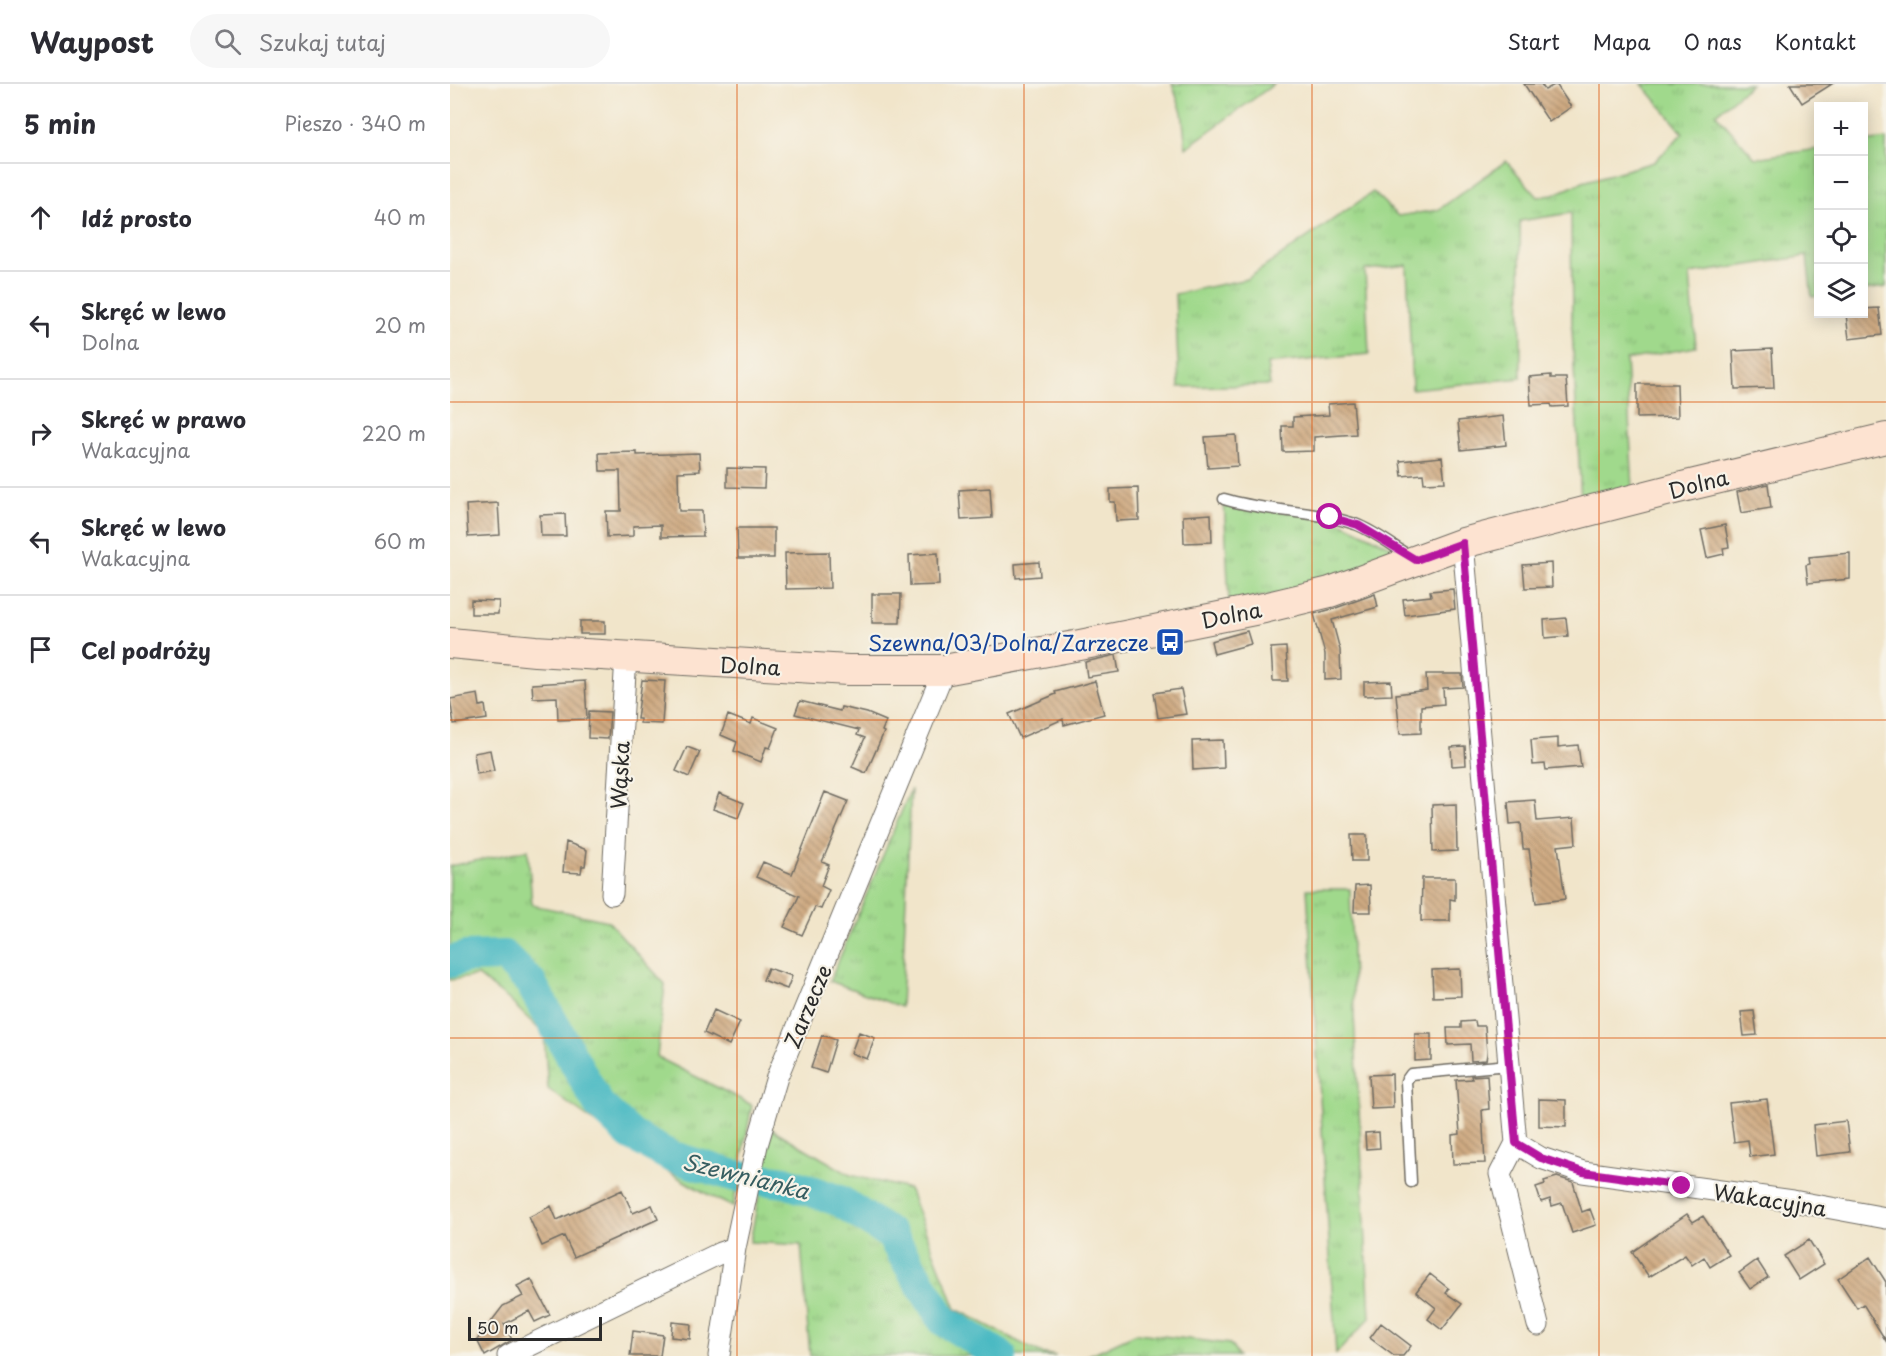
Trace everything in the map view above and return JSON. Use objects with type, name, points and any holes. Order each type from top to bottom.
[{"type":"street","name":"Dolna","points":[[450,643],[848,670],[944,670],[1003,660],[1330,592],[1463,543],[1886,438]]},
{"type":"street","points":[[1463,543],[1516,1143],[1500,1174],[1538,1325]]},
{"type":"street","name":"Wąska","points":[[612,894],[626,656]]},
{"type":"street","name":"Zarzecze","points":[[719,1356],[735,1248],[757,1145],[777,1077],[944,670]]},
{"type":"street","name":"Wakacyjna","points":[[1516,1143],[1541,1158],[1583,1172],[1793,1201],[1886,1218]]},
{"type":"street","points":[[508,1356],[720,1253],[735,1248]]},
{"type":"lane","points":[[1224,499],[1245,506],[1330,517],[1358,525],[1416,560]]},
{"type":"lane","points":[[1411,1182],[1406,1081],[1411,1074],[1509,1065]]},
{"type":"green space","points":[[1172,84],[1274,84],[1186,148],[1182,112]]},
{"type":"green space","points":[[1642,84],[1751,84],[1716,114],[1755,158],[1814,150],[1814,297],[1812,297],[1807,256],[1690,274],[1696,347],[1626,360],[1633,490],[1581,501],[1572,328],[1571,213],[1520,221],[1521,378],[1412,389],[1407,265],[1365,270],[1369,354],[1267,364],[1270,385],[1179,387],[1175,294],[1247,279],[1373,192],[1398,216],[1438,210],[1506,161],[1538,197],[1553,195],[1583,182],[1654,162],[1683,133]]},
{"type":"green space","points":[[1886,139],[1886,287],[1868,289],[1868,156],[1868,141]]},
{"type":"green space","points":[[1224,499],[1330,517],[1405,553],[1311,588],[1229,602]]},
{"type":"green space","points":[[911,789],[901,1007],[830,981]]},
{"type":"green space","points":[[528,850],[532,905],[608,921],[665,984],[657,1057],[752,1105],[733,1207],[661,1167],[548,1089],[544,1034],[508,999],[478,976],[450,980],[450,866]]},
{"type":"green space","points":[[1307,889],[1350,889],[1354,1015],[1370,1318],[1336,1354]]},
{"type":"green space","points":[[772,1129],[850,1175],[909,1189],[956,1309],[1040,1353],[1056,1356],[810,1356],[801,1245],[750,1242]]},
{"type":"green space","points":[[1137,1333],[1230,1344],[1238,1356],[1087,1356]]},
{"type":"building","points":[[1524,84],[1541,84],[1545,90],[1556,84],[1571,107],[1549,122]]},
{"type":"building","points":[[1790,84],[1832,84],[1802,103]]},
{"type":"building","points":[[1879,308],[1882,335],[1849,339],[1846,318],[1868,318],[1868,309]]},
{"type":"building","points":[[1772,349],[1774,388],[1735,389],[1733,351]]},
{"type":"building","points":[[1551,375],[1551,378],[1566,378],[1568,406],[1531,405],[1529,377]]},
{"type":"building","points":[[1637,384],[1677,384],[1678,417],[1637,418]]},
{"type":"building","points":[[1353,402],[1356,434],[1314,437],[1314,451],[1283,452],[1282,426],[1293,426],[1293,417],[1329,415],[1328,404]]},
{"type":"building","points":[[1503,416],[1506,445],[1461,450],[1458,421]]},
{"type":"building","points":[[1236,435],[1238,466],[1208,468],[1205,437]]},
{"type":"building","points":[[637,452],[637,455],[699,453],[700,471],[678,472],[679,511],[702,511],[703,536],[661,537],[661,525],[633,526],[633,536],[607,537],[606,511],[621,511],[620,471],[600,471],[599,453]]},
{"type":"building","points":[[1442,457],[1445,482],[1424,483],[1423,474],[1402,476],[1400,461]]},
{"type":"building","points":[[727,468],[765,469],[764,488],[727,487]]},
{"type":"building","points":[[1768,484],[1771,508],[1741,513],[1737,492]]},
{"type":"building","points":[[990,488],[992,518],[961,520],[959,490]]},
{"type":"building","points":[[1138,488],[1139,520],[1116,521],[1115,502],[1110,502],[1110,489]]},
{"type":"building","points":[[498,503],[500,535],[468,537],[466,505]]},
{"type":"building","points":[[565,514],[566,536],[541,536],[540,515]]},
{"type":"building","points":[[1211,514],[1212,542],[1184,543],[1183,516]]},
{"type":"building","points":[[1725,525],[1729,547],[1723,548],[1724,554],[1707,558],[1701,530]]},
{"type":"building","points":[[737,528],[774,528],[774,558],[738,558]]},
{"type":"building","points":[[829,552],[830,588],[786,589],[785,553]]},
{"type":"building","points":[[938,553],[939,585],[910,586],[909,555]]},
{"type":"building","points":[[1850,553],[1850,579],[1808,583],[1806,565],[1810,564],[1809,557]]},
{"type":"building","points":[[1039,562],[1040,576],[1016,578],[1015,564]]},
{"type":"building","points":[[1551,563],[1552,587],[1525,588],[1523,565]]},
{"type":"building","points":[[1453,589],[1455,609],[1405,615],[1403,599],[1431,596],[1430,591]]},
{"type":"building","points":[[872,594],[901,594],[900,623],[872,623]]},
{"type":"building","points":[[1375,594],[1378,607],[1332,620],[1340,650],[1341,679],[1325,680],[1325,654],[1314,614]]},
{"type":"building","points":[[471,600],[499,601],[498,614],[471,614]]},
{"type":"building","points":[[1566,618],[1568,636],[1545,638],[1544,620]]},
{"type":"building","points":[[580,621],[605,621],[605,634],[580,634]]},
{"type":"building","points":[[1247,631],[1251,644],[1214,654],[1211,641]]},
{"type":"building","points":[[1286,647],[1288,681],[1273,681],[1271,648]]},
{"type":"building","points":[[1116,655],[1119,672],[1087,677],[1085,662]]},
{"type":"building","points":[[1426,674],[1462,674],[1463,687],[1443,688],[1444,704],[1421,706],[1421,733],[1400,734],[1396,694],[1427,690]]},
{"type":"building","points":[[642,680],[665,681],[662,724],[640,723],[640,719],[637,719]]},
{"type":"building","points":[[585,681],[587,719],[558,720],[557,697],[533,698],[532,684]]},
{"type":"building","points":[[1095,681],[1104,714],[1064,725],[1063,719],[1020,738],[1009,714],[1056,694],[1055,692]]},
{"type":"building","points":[[1391,681],[1392,695],[1364,696],[1364,682]]},
{"type":"building","points":[[1181,689],[1186,714],[1158,718],[1154,693]]},
{"type":"building","points":[[478,694],[480,706],[485,705],[487,719],[454,724],[450,699]]},
{"type":"building","points":[[800,701],[840,711],[841,707],[867,713],[886,721],[882,731],[884,732],[866,773],[852,767],[865,738],[857,735],[859,730],[795,714]]},
{"type":"building","points":[[589,711],[610,712],[608,739],[588,738]]},
{"type":"building","points":[[728,715],[751,724],[753,718],[778,728],[770,748],[766,747],[761,762],[734,751],[737,742],[721,735]]},
{"type":"building","points":[[1558,738],[1558,747],[1578,745],[1581,767],[1546,770],[1545,764],[1533,765],[1531,740]]},
{"type":"building","points":[[1223,740],[1224,768],[1193,770],[1192,741]]},
{"type":"building","points":[[1465,746],[1466,765],[1452,766],[1451,747]]},
{"type":"building","points":[[687,747],[700,752],[689,777],[676,771]]},
{"type":"building","points":[[490,750],[494,771],[477,774],[474,753]]},
{"type":"building","points":[[825,792],[848,801],[822,862],[829,865],[821,886],[829,890],[821,909],[815,907],[802,935],[784,927],[799,896],[756,877],[763,862],[792,874]]},
{"type":"building","points":[[719,793],[744,803],[738,818],[713,809]]},
{"type":"building","points":[[1535,800],[1537,821],[1574,818],[1576,844],[1558,846],[1565,899],[1536,903],[1529,849],[1523,849],[1521,823],[1510,824],[1508,802]]},
{"type":"building","points":[[1456,804],[1457,851],[1433,852],[1432,805]]},
{"type":"building","points":[[1351,835],[1367,835],[1367,861],[1352,861]]},
{"type":"building","points":[[566,842],[587,850],[585,866],[582,866],[581,873],[563,872]]},
{"type":"building","points":[[1422,878],[1455,878],[1455,900],[1450,899],[1450,921],[1421,921]]},
{"type":"building","points":[[1370,885],[1371,912],[1354,912],[1355,886]]},
{"type":"building","points":[[768,968],[792,976],[787,989],[763,980]]},
{"type":"building","points":[[1460,969],[1461,996],[1433,997],[1432,970]]},
{"type":"building","points":[[714,1010],[740,1022],[729,1045],[704,1033]]},
{"type":"building","points":[[1754,1011],[1757,1035],[1744,1036],[1741,1012]]},
{"type":"building","points":[[1475,1021],[1476,1026],[1485,1026],[1486,1060],[1471,1061],[1470,1044],[1448,1045],[1447,1028],[1461,1028],[1461,1022]]},
{"type":"building","points":[[859,1032],[875,1038],[867,1059],[851,1053]]},
{"type":"building","points":[[1415,1034],[1431,1034],[1431,1060],[1415,1061]]},
{"type":"building","points":[[822,1035],[836,1040],[826,1073],[811,1068]]},
{"type":"building","points":[[1392,1074],[1393,1108],[1371,1109],[1369,1075]]},
{"type":"building","points":[[1487,1075],[1489,1109],[1482,1110],[1485,1163],[1453,1164],[1452,1135],[1460,1134],[1456,1080]]},
{"type":"building","points":[[1539,1099],[1566,1100],[1566,1127],[1539,1126]]},
{"type":"building","points":[[1767,1099],[1774,1154],[1750,1157],[1748,1140],[1734,1142],[1729,1103]]},
{"type":"building","points":[[1846,1121],[1850,1152],[1816,1156],[1813,1125]]},
{"type":"building","points":[[1379,1132],[1380,1148],[1366,1149],[1365,1133]]},
{"type":"building","points":[[1557,1177],[1573,1182],[1582,1212],[1590,1209],[1596,1225],[1572,1233],[1562,1203],[1552,1206],[1550,1199],[1541,1202],[1536,1187],[1545,1184],[1544,1181]]},
{"type":"building","points":[[622,1190],[633,1213],[652,1205],[658,1219],[574,1257],[564,1236],[542,1246],[529,1217],[551,1206],[557,1220]]},
{"type":"building","points":[[1687,1214],[1693,1222],[1703,1216],[1729,1255],[1710,1267],[1704,1257],[1692,1265],[1685,1255],[1649,1277],[1632,1252]]},
{"type":"building","points":[[1809,1240],[1824,1264],[1799,1280],[1784,1256]]},
{"type":"building","points":[[1870,1257],[1886,1282],[1886,1341],[1863,1304],[1857,1308],[1838,1279]]},
{"type":"building","points":[[1757,1260],[1768,1277],[1750,1289],[1739,1273]]},
{"type":"building","points":[[1430,1274],[1449,1289],[1446,1293],[1462,1304],[1442,1330],[1428,1319],[1436,1308],[1416,1292]]},
{"type":"building","points":[[531,1279],[550,1315],[535,1322],[529,1311],[504,1324],[512,1340],[485,1356],[477,1340],[503,1306],[523,1296],[517,1286]]},
{"type":"building","points":[[672,1322],[691,1324],[690,1339],[671,1337]]},
{"type":"building","points":[[1381,1323],[1411,1346],[1403,1356],[1394,1356],[1370,1338]]},
{"type":"building","points":[[633,1331],[663,1335],[660,1356],[630,1356]]},
{"type":"waterway","name":"Szewnianka","points":[[450,962],[466,957],[504,956],[530,982],[599,1105],[631,1135],[670,1156],[735,1176],[785,1182],[840,1201],[891,1235],[943,1320],[1001,1356]]},
{"type":"place","name":"Szewna/03/Dolna/Zarzecze","points":[[1170,642]]},
{"type":"route","points":[[1330,517],[1358,525],[1416,560],[1463,543],[1516,1143],[1541,1158],[1583,1172],[1682,1186]]}]
